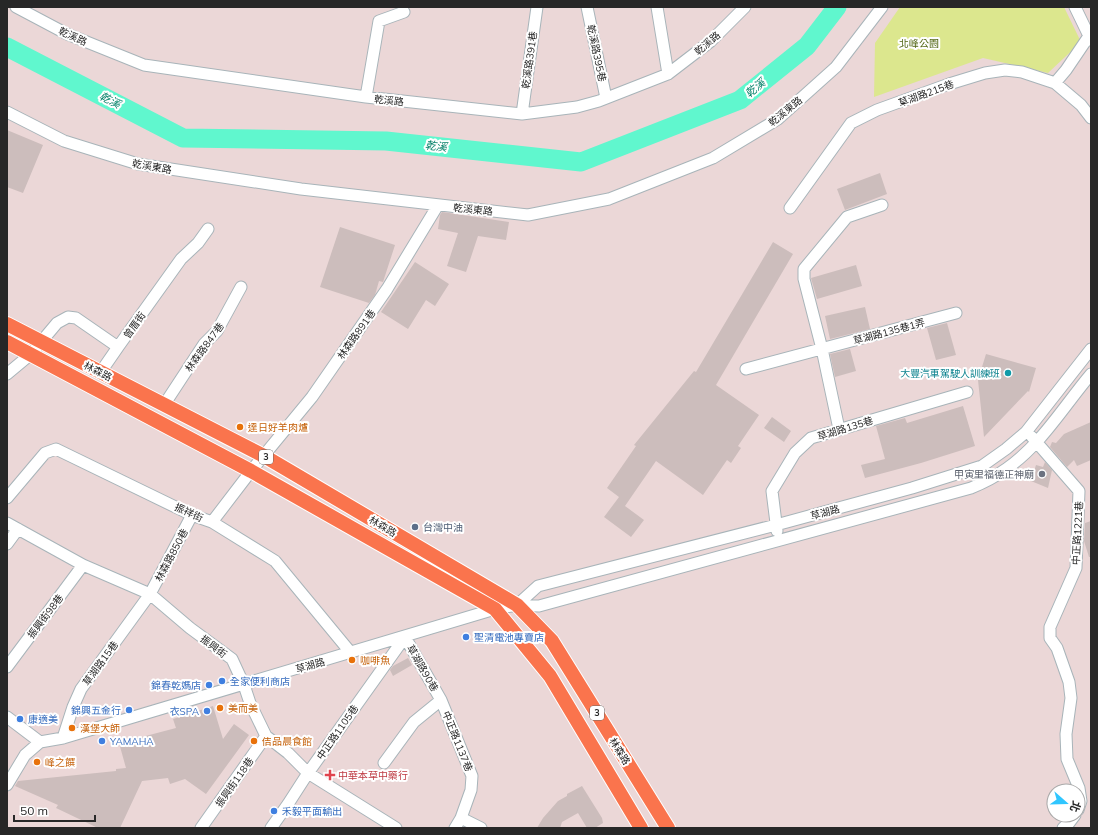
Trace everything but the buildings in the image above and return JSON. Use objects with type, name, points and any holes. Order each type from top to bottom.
[{"type":"main road","name":"林森路","points":[[7,324],[264,456],[517,605],[552,641],[668,828]]},
{"type":"main road","name":"林森路","points":[[7,342],[251,471],[495,610],[550,676],[641,828]]},
{"type":"street","name":"乾溪路","points":[[16,7],[67,34],[144,65],[366,98],[522,114],[577,106],[606,98],[668,74],[711,41],[745,7]]},
{"type":"street","name":"乾溪路391巷","points":[[522,114],[537,7]]},
{"type":"street","name":"乾溪路395巷","points":[[587,7],[606,98]]},
{"type":"street","points":[[657,7],[668,74]]},
{"type":"street","name":"乾溪東路","points":[[7,112],[64,141],[138,164],[301,189],[528,214],[610,199],[714,158],[778,119],[836,67],[882,7]]},
{"type":"street","points":[[1055,83],[1090,38],[1075,7]]},
{"type":"street","points":[[366,98],[380,21],[404,12]]},
{"type":"street","name":"草湖路215巷","points":[[790,208],[851,123],[877,110],[949,84],[985,73],[1005,70],[1022,72],[1055,83],[1081,105],[1091,118]]},
{"type":"street","name":"林森路891巷","points":[[251,471],[312,397],[383,296],[438,205]]},
{"type":"street","points":[[839,429],[822,349],[804,279],[804,269],[847,217],[882,205]]},
{"type":"street","name":"曾厝街","points":[[7,374],[31,354],[57,323],[68,317],[76,318],[118,347],[181,259],[198,243],[208,228]]},
{"type":"street","name":"林森路847巷","points":[[164,405],[204,344],[217,331],[241,287]]},
{"type":"street","name":"草湖路135巷1弄","points":[[746,369],[956,313]]},
{"type":"street","points":[[100,373],[118,347]]},
{"type":"street","name":"草湖路","points":[[517,605],[538,586],[776,525],[912,488],[982,466],[1006,449],[1026,432],[1091,349]]},
{"type":"street","name":"草湖路","points":[[40,742],[63,738],[495,610],[517,605],[539,606],[971,488],[1007,469],[1036,442],[1091,374]]},
{"type":"street","name":"草湖路135巷","points":[[778,540],[772,490],[795,453],[811,438],[967,392]]},
{"type":"street","name":"中正路1221巷","points":[[1026,432],[1079,491],[1076,568],[1050,627],[1050,638],[1056,648],[1069,682],[1071,698],[1066,734],[1067,759],[1077,783]]},
{"type":"street","name":"振祥街","points":[[7,498],[46,453],[56,449],[192,515],[212,522],[275,561],[351,653]]},
{"type":"street","points":[[212,522],[251,471]]},
{"type":"street","name":"林森路850巷","points":[[150,594],[192,515]]},
{"type":"street","name":"振興街","points":[[7,523],[83,565],[150,594],[190,628],[232,659],[244,685],[250,703],[266,736],[288,753],[308,773],[396,828]]},
{"type":"street","points":[[7,544],[18,529]]},
{"type":"street","name":"振興街98巷","points":[[7,667],[83,565]]},
{"type":"street","name":"草湖路15巷","points":[[63,738],[73,707],[81,689],[150,594]]},
{"type":"street","name":"草湖路90巷","points":[[405,637],[441,700]]},
{"type":"street","name":"中正路1105巷","points":[[271,828],[308,773],[405,637]]},
{"type":"street","points":[[384,763],[414,722],[441,700]]},
{"type":"street","name":"中正路1137巷","points":[[441,700],[472,776],[471,790],[461,818],[455,828]]},
{"type":"street","points":[[7,717],[40,742],[25,755],[7,785]]},
{"type":"street","name":"振興街118巷","points":[[201,828],[266,736]]},
{"type":"street","points":[[461,818],[481,828]]},
{"type":"green space","name":"北峰公園","points":[[900,7],[1064,7],[1081,42],[1048,73],[983,58],[874,97],[875,43]]},
{"type":"waterway","name":"乾溪","points":[[7,47],[183,138],[386,141],[581,162],[740,100],[807,46],[837,7]]},
{"type":"place","name":"大豐汽車駕駛人訓練班","points":[[1008,373]]},
{"type":"place","name":"達日好羊肉爐","points":[[240,427]]},
{"type":"place","name":"甲寅里福德正神廟","points":[[1042,474]]},
{"type":"place","name":"台灣中油","points":[[415,527]]},
{"type":"place","name":"聖清電池專賣店","points":[[466,637]]},
{"type":"place","name":"咖啡魚","points":[[352,660]]},
{"type":"place","name":"全家便利商店","points":[[222,681]]},
{"type":"place","name":"錦春乾媽店","points":[[209,685]]},
{"type":"place","name":"美而美","points":[[220,708]]},
{"type":"place","name":"錦興五金行","points":[[129,710]]},
{"type":"place","name":"衣SPA","points":[[207,711]]},
{"type":"place","name":"康適美","points":[[20,719]]},
{"type":"place","name":"漢堡大師","points":[[72,728]]},
{"type":"place","name":"YAMAHA","points":[[102,741]]},
{"type":"place","name":"佶品晨食館","points":[[254,741]]},
{"type":"place","name":"峰之饌","points":[[37,762]]},
{"type":"place","name":"中華本草中藥行","points":[[330,775]]},
{"type":"place","name":"禾毅平面輸出","points":[[274,811]]}]
